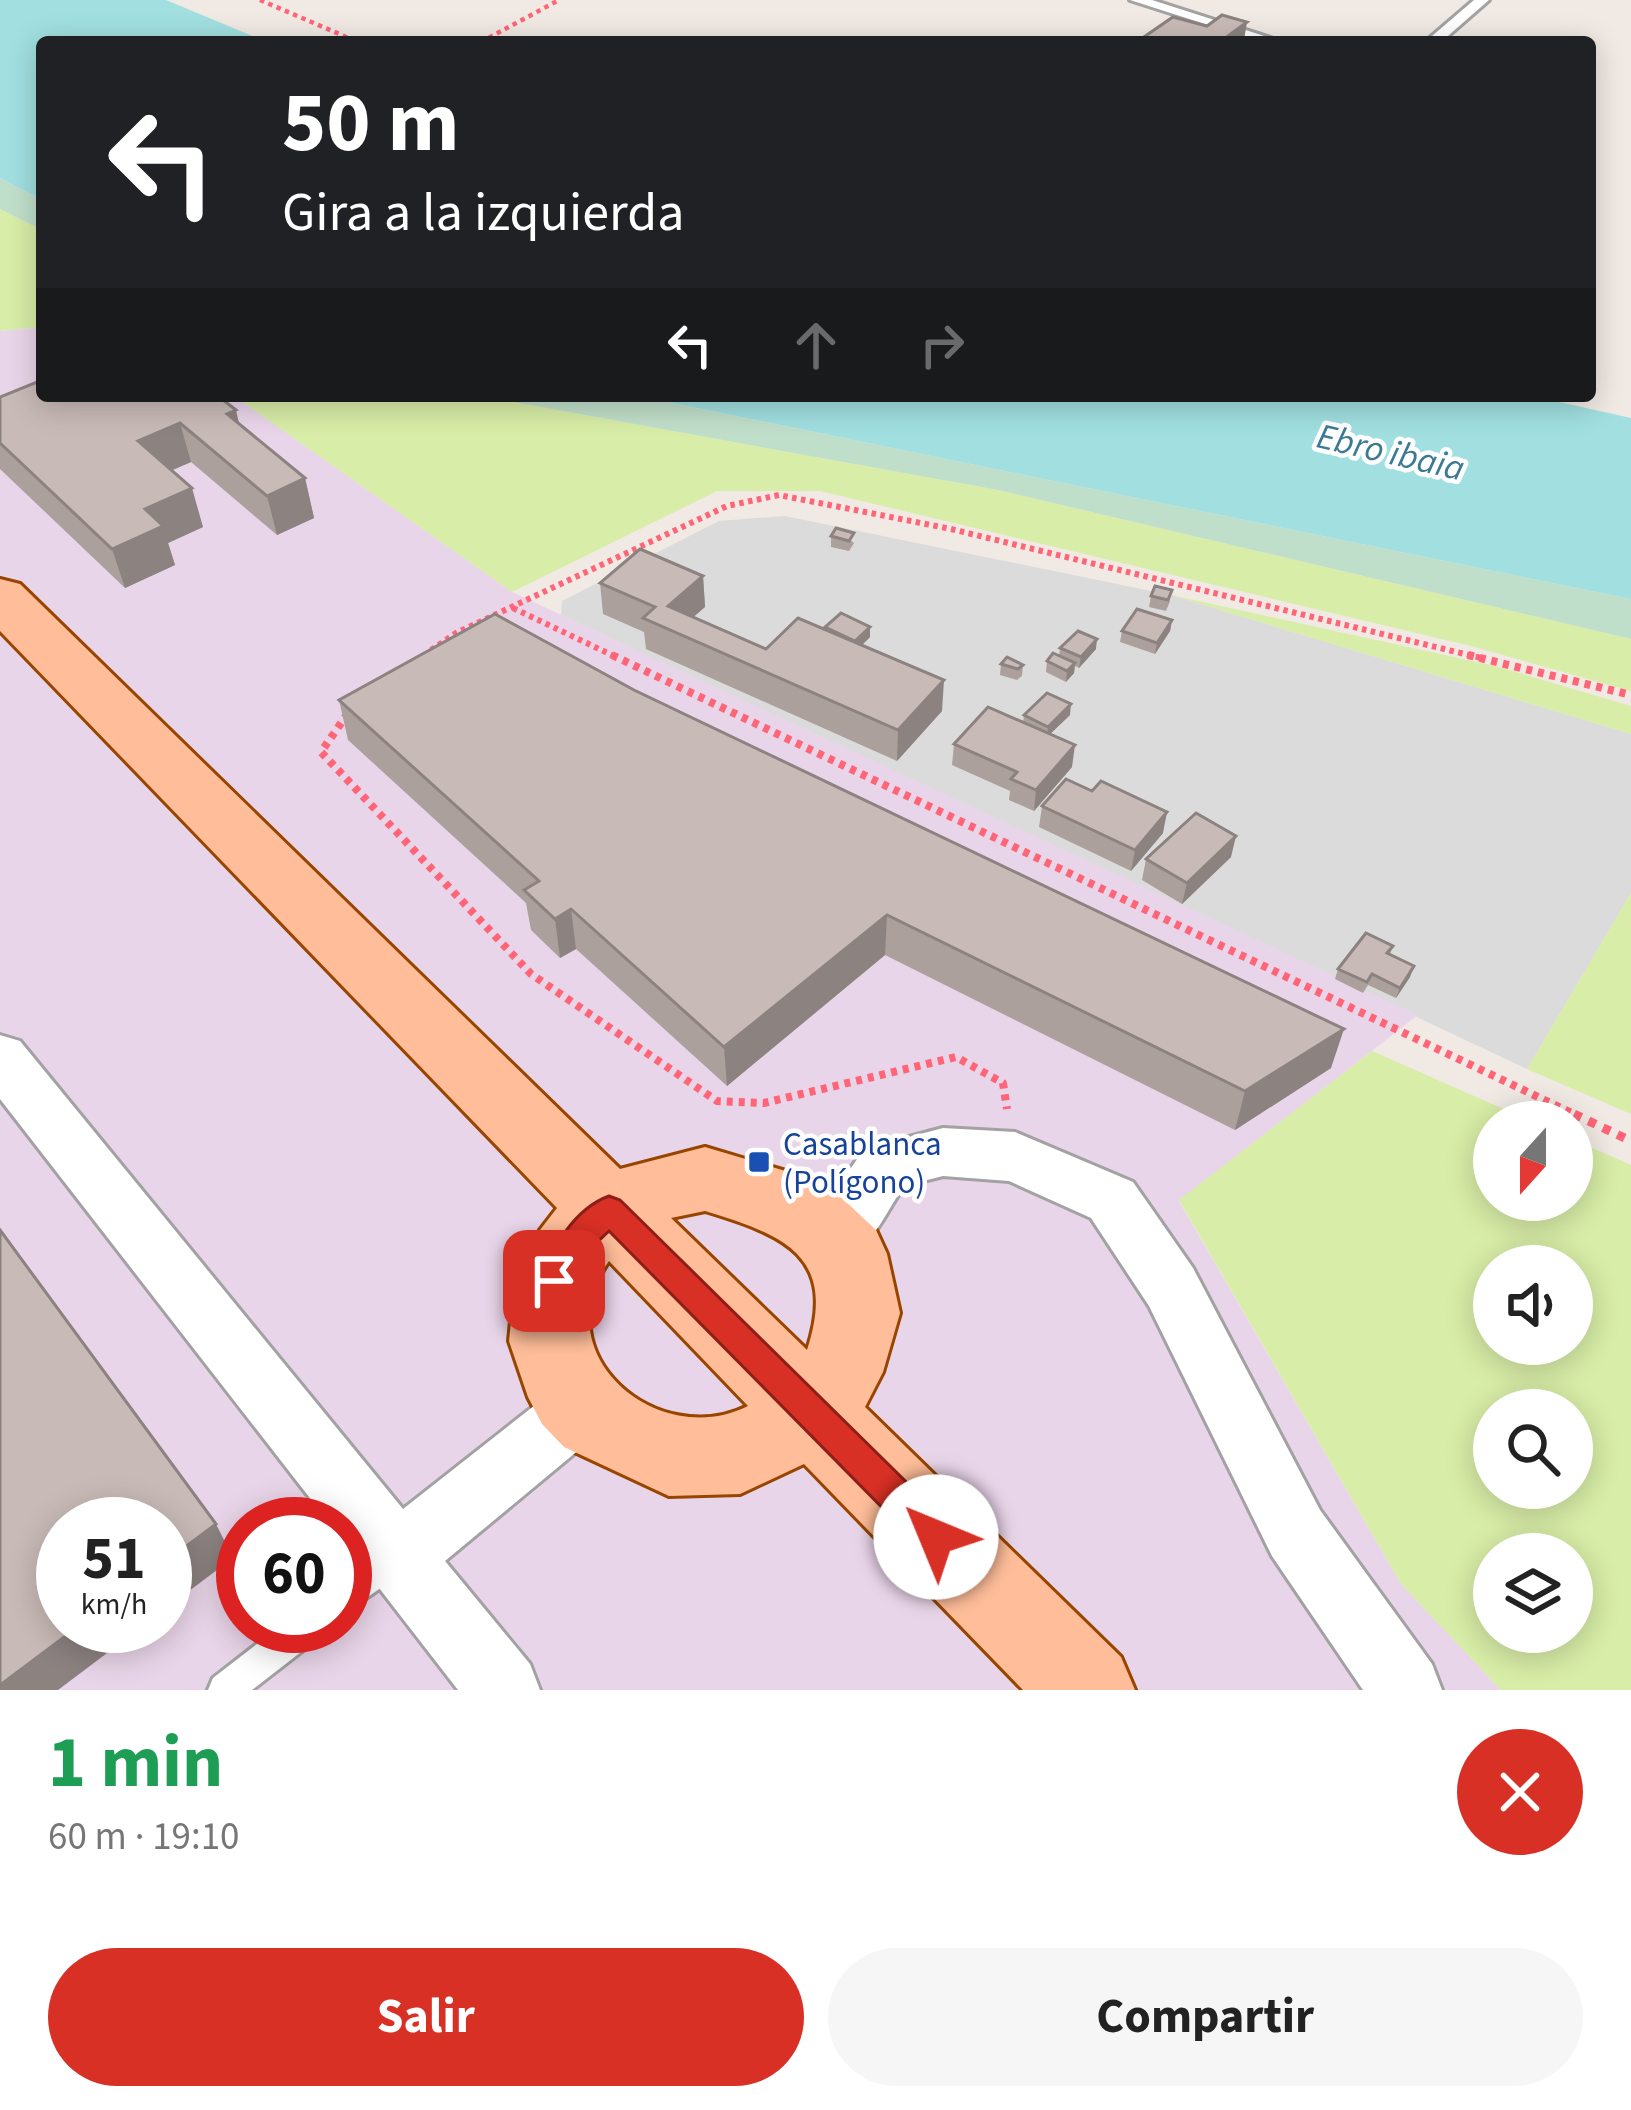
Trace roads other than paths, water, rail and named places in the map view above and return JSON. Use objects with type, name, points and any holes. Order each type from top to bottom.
[{"type":"main road","points":[[0,597],[1088,1690]]},
{"type":"main road","points":[[704,1179],[755,1185],[800,1205],[835,1237],[856,1278],[860,1325],[846,1372],[815,1414],[772,1442],[721,1456],[668,1455],[619,1438],[580,1408],[556,1369],[546,1325],[554,1281],[576,1242],[609,1210],[655,1188],[704,1179]]},
{"type":"street","points":[[0,1057],[315,1497]]},
{"type":"street","points":[[835,1237],[885,1166],[943,1152],[1015,1157],[1112,1200],[1171,1287],[1296,1533],[1406,1690]]},
{"type":"street","points":[[504,1690],[372,1576],[580,1408]]},
{"type":"lane","points":[[1137,0],[1256,36]]},
{"type":"lane","points":[[1439,36],[1482,0]]},
{"type":"lane","points":[[225,1690],[273,1653]]},
{"type":"water","points":[[0,0],[166,0],[253,36],[36,36],[36,197],[0,178]]},
{"type":"water","name":"Ebro ibaia","points":[[667,402],[1559,402],[1631,418],[1631,599]]},
{"type":"place","name":"Casablanca (Polígono)","points":[[759,1162]]}]
